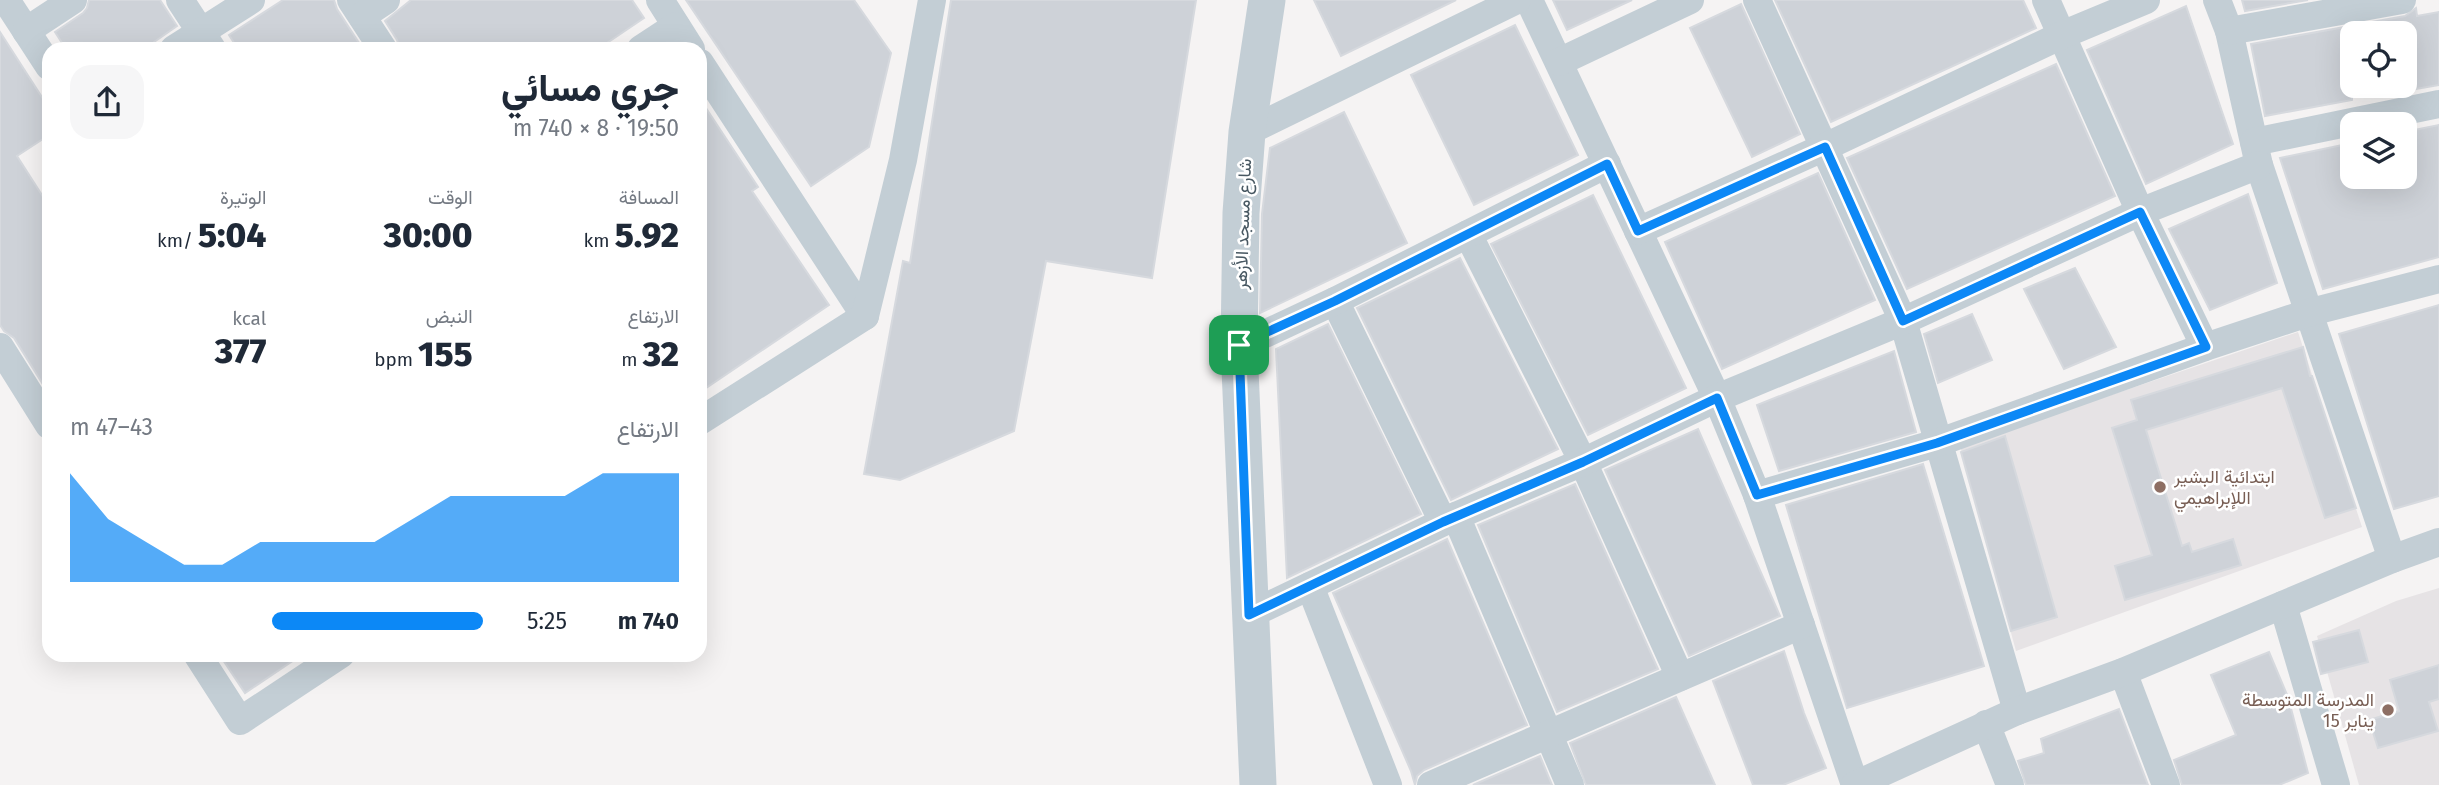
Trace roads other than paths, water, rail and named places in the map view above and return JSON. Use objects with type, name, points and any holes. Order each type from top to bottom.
[{"type":"street","points":[[6,0],[42,56]]},
{"type":"street","points":[[26,32],[73,0]]},
{"type":"street","points":[[180,0],[206,40],[251,0]]},
{"type":"street","points":[[378,42],[356,8],[386,0]]},
{"type":"street","points":[[660,0],[683,38]]},
{"type":"street","points":[[707,417],[865,316],[904,160],[932,0]]},
{"type":"street","name":"شارع مسجد الأزهر","points":[[1258,785],[1239,345],[1241,213],[1247,132],[1267,0]]},
{"type":"street","points":[[1247,132],[1517,0]]},
{"type":"street","points":[[1529,0],[1717,398],[1757,495],[1855,785],[2017,711],[2123,672],[2392,559],[2439,542]]},
{"type":"street","points":[[1559,62],[1690,0]]},
{"type":"street","points":[[1757,0],[1903,321],[2017,711]]},
{"type":"street","points":[[2046,0],[2140,212],[2206,347]]},
{"type":"street","points":[[1638,231],[1825,147],[2062,35],[2146,0]]},
{"type":"street","points":[[2217,0],[2229,31],[2257,153],[2392,559]]},
{"type":"street","points":[[2229,31],[2402,0]]},
{"type":"street","points":[[707,74],[865,316]]},
{"type":"street","points":[[1249,615],[1450,519],[1583,462],[1717,398],[1903,321],[2140,212],[2257,153],[2439,104]]},
{"type":"street","points":[[1239,345],[1335,301],[1607,164]]},
{"type":"street","points":[[1468,234],[1583,462],[1680,677]]},
{"type":"street","points":[[1757,495],[1937,443],[2311,312],[2439,279]]},
{"type":"street","points":[[1335,301],[1450,519],[1570,785]]},
{"type":"street","points":[[0,347],[42,414]]},
{"type":"street","points":[[1310,586],[1388,785]]},
{"type":"street","points":[[2283,605],[2336,785]]},
{"type":"street","points":[[1431,785],[1801,625]]},
{"type":"street","points":[[202,662],[240,721],[329,662]]},
{"type":"street","points":[[2123,672],[2166,785]]},
{"type":"street","points":[[1986,724],[2010,785]]},
{"type":"place","name":"ابتدائية البشير اللإبراهيمي","points":[[2160,487]]},
{"type":"place","name":"المدرسة المتوسطة 15 يناير","points":[[2388,710]]}]
